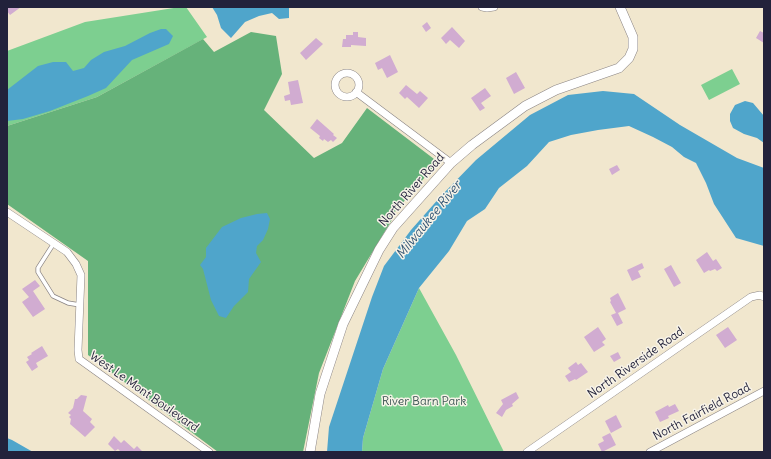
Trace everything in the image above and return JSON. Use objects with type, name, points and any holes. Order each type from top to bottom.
[{"type":"street","points":[[482,7],[494,7]]},
{"type":"street","name":"North River Road","points":[[310,452],[320,394],[343,324],[379,250],[393,228],[451,163],[472,145],[525,106],[556,90],[619,68],[632,54],[634,44],[632,33],[620,7]]},
{"type":"street","points":[[356,92],[451,163]]},
{"type":"street","name":"West Le Mont Boulevard","points":[[7,212],[67,252],[76,264],[81,275],[78,350],[79,360],[210,452]]},
{"type":"street","name":"North Riverside Road","points":[[527,452],[751,296],[762,296]]},
{"type":"street","name":"North Fairfield Road","points":[[650,452],[764,391]]},
{"type":"lane","points":[[54,243],[38,268],[38,272],[53,296],[68,303],[80,305]]},
{"type":"green space","points":[[186,7],[207,37],[97,97],[7,126],[7,51],[85,22]]},
{"type":"green space","points":[[251,32],[276,36],[282,74],[264,110],[314,158],[342,143],[367,108],[438,162],[394,213],[393,218],[355,281],[319,373],[303,452],[218,452],[88,355],[88,261],[7,204],[7,126],[97,97],[203,39],[214,52]]},
{"type":"green space","points":[[732,69],[740,84],[709,100],[701,85]]},
{"type":"green space","name":"River Barn Park","points":[[419,288],[456,355],[504,452],[362,452],[363,438],[383,369]]},
{"type":"water","points":[[212,7],[289,7],[289,18],[279,19],[272,13],[259,16],[245,22],[231,38],[221,28],[217,15]]},
{"type":"water","points":[[161,29],[166,29],[173,36],[169,44],[132,60],[106,88],[50,111],[23,119],[7,121],[7,90],[38,66],[53,62],[66,62],[73,71],[84,68],[91,60],[104,52],[125,46]]},
{"type":"water","name":"Milwaukee River","points":[[603,91],[634,94],[680,125],[737,158],[764,168],[764,246],[736,238],[714,204],[696,163],[684,157],[672,147],[653,137],[629,126],[571,135],[549,142],[527,166],[499,188],[485,209],[467,221],[449,251],[419,288],[383,369],[363,438],[362,452],[327,452],[329,427],[372,297],[384,266],[411,230],[476,160],[530,115],[568,95]]},
{"type":"water","points":[[745,101],[753,103],[764,116],[764,143],[757,138],[744,134],[733,128],[730,121],[730,114],[735,105]]},
{"type":"water","points":[[267,213],[270,219],[268,229],[263,240],[257,246],[256,253],[261,262],[249,279],[248,292],[234,306],[226,318],[219,316],[211,300],[203,269],[200,265],[206,257],[206,248],[222,227],[241,218]]},
{"type":"water","points":[[7,438],[12,440],[33,452],[7,452]]},
{"type":"building","points":[[7,7],[21,7],[10,15],[7,11]]},
{"type":"building","points":[[427,22],[431,28],[426,32],[422,26]]},
{"type":"building","points":[[452,27],[465,41],[459,48],[450,40],[446,44],[441,38]]},
{"type":"building","points":[[760,31],[764,33],[764,43],[756,38]]},
{"type":"building","points":[[353,32],[358,32],[358,37],[366,38],[366,46],[351,45],[351,47],[342,47],[343,39],[346,39],[346,35],[353,35]]},
{"type":"building","points":[[316,38],[323,44],[306,60],[300,53]]},
{"type":"building","points":[[390,55],[398,72],[387,78],[382,68],[378,70],[375,63]]},
{"type":"building","points":[[516,72],[525,88],[514,94],[506,78]]},
{"type":"building","points":[[298,80],[303,103],[291,105],[290,100],[285,101],[284,96],[290,94],[288,82]]},
{"type":"building","points":[[406,85],[417,94],[420,91],[428,98],[419,108],[407,97],[405,99],[399,93]]},
{"type":"building","points":[[485,88],[491,96],[481,103],[485,108],[480,111],[471,98]]},
{"type":"building","points":[[317,119],[337,138],[333,142],[331,140],[328,142],[324,139],[323,141],[319,138],[320,136],[310,128]]},
{"type":"building","points":[[617,165],[620,170],[612,175],[609,169]]},
{"type":"building","points":[[707,252],[713,261],[716,259],[722,268],[717,271],[715,269],[709,270],[704,273],[696,260]]},
{"type":"building","points":[[642,263],[644,268],[638,271],[641,277],[632,281],[627,270]]},
{"type":"building","points":[[671,265],[681,283],[674,287],[664,269]]},
{"type":"building","points":[[35,280],[40,286],[33,291],[45,309],[33,317],[22,302],[29,297],[22,289]]},
{"type":"building","points":[[618,293],[626,309],[618,313],[623,323],[617,326],[611,315],[616,313],[610,302],[610,298]]},
{"type":"building","points":[[598,327],[606,339],[602,342],[605,345],[594,352],[584,337]]},
{"type":"building","points":[[728,327],[737,340],[725,348],[716,335]]},
{"type":"building","points":[[42,346],[48,356],[36,363],[38,367],[32,371],[26,362],[29,360],[27,357]]},
{"type":"building","points":[[618,352],[621,358],[614,362],[610,356]]},
{"type":"building","points":[[576,362],[578,365],[581,363],[588,372],[576,380],[575,379],[569,382],[565,376],[571,372],[568,368]]},
{"type":"building","points":[[516,392],[519,398],[512,404],[513,406],[506,410],[502,417],[496,413],[503,404],[501,400]]},
{"type":"building","points":[[81,395],[87,396],[83,411],[92,419],[90,422],[95,427],[85,437],[70,424],[71,419],[69,417],[71,415],[68,413],[73,408],[75,399]]},
{"type":"building","points":[[675,404],[679,411],[660,422],[655,412],[668,405],[669,407]]},
{"type":"building","points":[[616,415],[622,427],[611,433],[605,421]]},
{"type":"building","points":[[610,433],[616,445],[602,452],[598,444],[604,441],[602,437]]},
{"type":"building","points":[[114,436],[121,443],[124,440],[134,449],[137,446],[143,452],[121,452],[118,449],[115,451],[108,444]]}]
